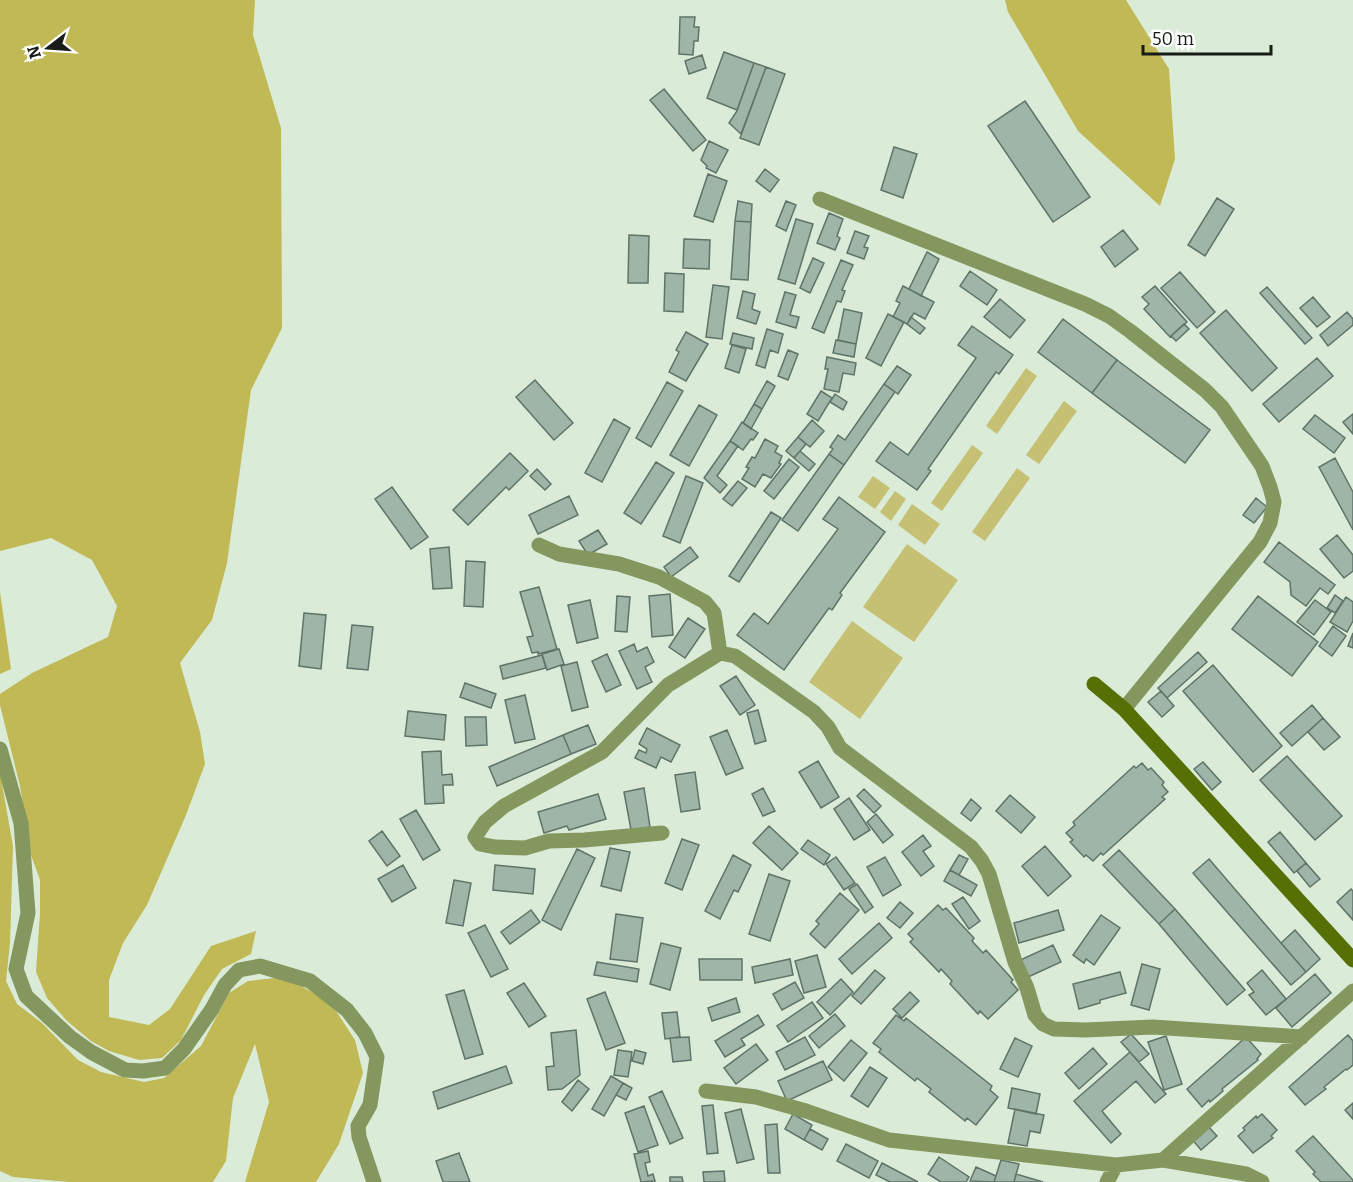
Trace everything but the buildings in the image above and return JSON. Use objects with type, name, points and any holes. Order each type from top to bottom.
[{"type":"main road","points":[[1094,684],[1125,709],[1353,960]]},
{"type":"street","points":[[820,199],[1085,304],[1109,316],[1205,390],[1222,407],[1262,466],[1274,502],[1270,523],[1260,542],[1125,709]]},
{"type":"street","points":[[539,545],[559,554],[619,564],[659,577],[705,602],[714,613],[720,653]]},
{"type":"street","points":[[662,833],[549,841],[525,848],[480,844],[475,837],[485,822],[504,806],[602,752],[668,685],[720,653],[735,656],[814,712],[828,727],[840,748],[971,847],[989,874],[1015,962],[1027,988],[1035,1015],[1042,1024],[1054,1029],[1153,1027],[1302,1037]]},
{"type":"street","points":[[0,749],[21,824],[28,913],[16,969],[26,996],[70,1037],[91,1052],[125,1070],[143,1071],[165,1068],[184,1049],[212,1010],[225,985],[239,970],[260,966],[310,981],[347,1010],[365,1033],[377,1057],[370,1105],[358,1126],[359,1137],[374,1182]]},
{"type":"street","points":[[1163,1160],[1353,991]]},
{"type":"street","points":[[706,1091],[756,1097],[806,1111],[889,1140],[1116,1165],[1163,1160],[1246,1174],[1262,1182]]},
{"type":"street","points":[[1107,1182],[1116,1165]]},
{"type":"shaded area","points":[[0,0],[255,0],[253,35],[281,128],[282,328],[251,390],[227,563],[212,620],[180,663],[200,732],[205,764],[186,815],[147,905],[123,943],[109,980],[109,1017],[149,1025],[170,1009],[211,946],[256,931],[251,954],[222,969],[204,995],[181,1040],[162,1058],[139,1060],[109,1051],[91,1041],[67,1021],[47,998],[36,972],[40,880],[31,855],[20,786],[0,705],[0,694],[32,673],[108,637],[117,606],[92,560],[51,538],[0,551]]},
{"type":"shaded area","points":[[1005,0],[1126,0],[1169,69],[1175,159],[1160,206],[1078,131],[1008,12]]},
{"type":"shaded area","points":[[1026,368],[1037,376],[997,434],[986,426]]},
{"type":"shaded area","points":[[1064,401],[1077,411],[1039,464],[1026,455]]},
{"type":"shaded area","points":[[972,445],[983,453],[942,511],[931,503]]},
{"type":"shaded area","points":[[1017,468],[1030,478],[985,541],[972,532]]},
{"type":"shaded area","points":[[873,476],[890,488],[875,509],[858,497]]},
{"type":"shaded area","points":[[895,491],[906,499],[891,521],[880,512]]},
{"type":"shaded area","points":[[912,504],[940,524],[925,545],[898,525]]},
{"type":"shaded area","points":[[907,544],[958,580],[914,642],[863,607]]},
{"type":"shaded area","points":[[0,592],[11,669],[0,674]]},
{"type":"shaded area","points":[[852,621],[903,658],[860,719],[809,682]]},
{"type":"shaded area","points":[[0,773],[13,846],[10,943],[6,981],[17,1004],[42,1023],[78,1060],[101,1072],[144,1082],[164,1078],[201,1046],[229,993],[248,981],[285,977],[317,995],[336,1011],[355,1040],[363,1073],[339,1144],[316,1182],[245,1182],[269,1102],[255,1044],[233,1098],[226,1161],[213,1182],[69,1182],[13,1177],[0,1171]]}]
